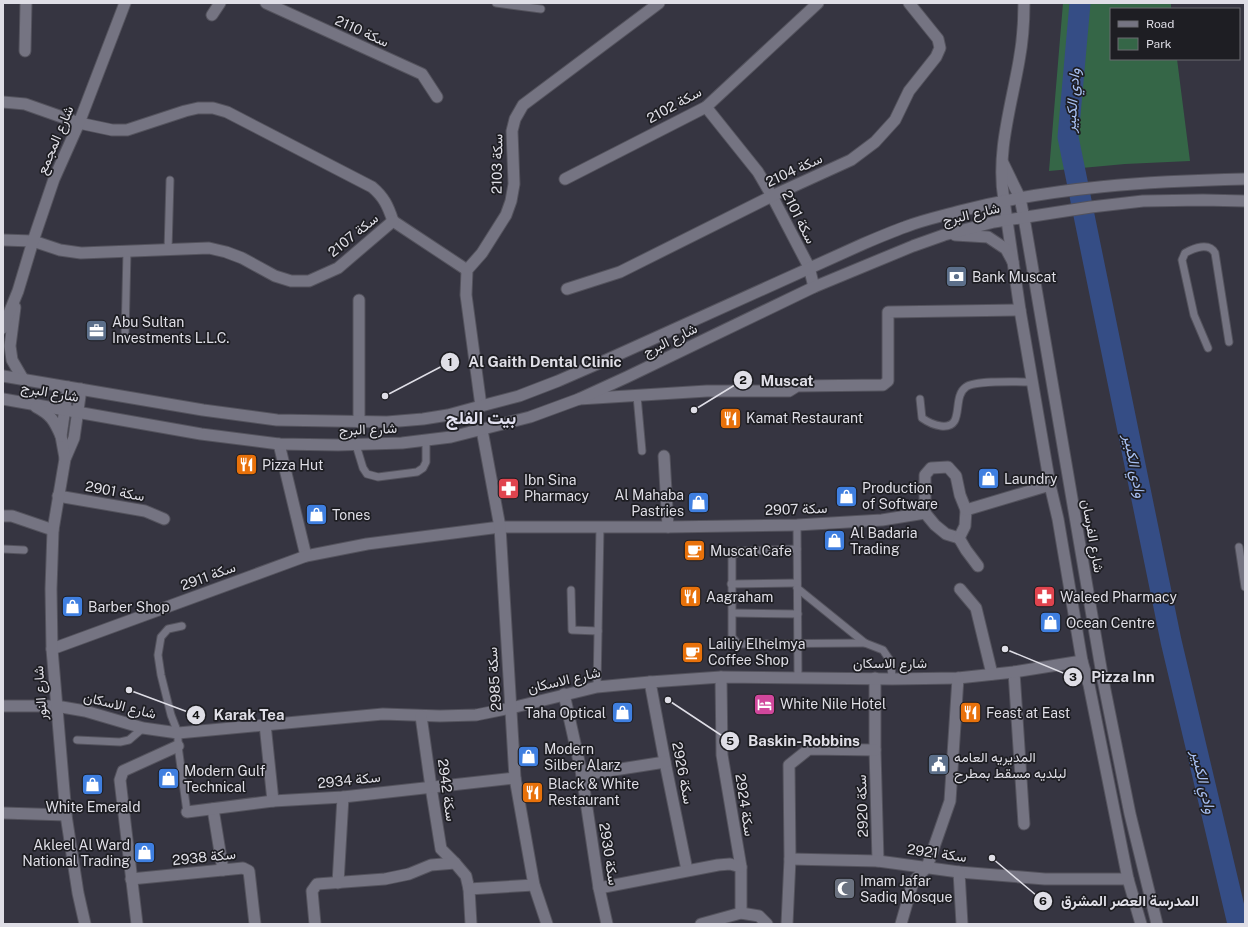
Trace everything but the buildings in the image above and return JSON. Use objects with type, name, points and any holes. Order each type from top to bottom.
[{"type":"street","points":[[25,52],[26,3]]},
{"type":"street","name":"شارع المجمع","points":[[3,328],[18,291],[54,179],[79,123],[125,3]]},
{"type":"street","points":[[212,15],[220,3]]},
{"type":"street","name":"سكة 2110","points":[[266,3],[422,74],[436,97]]},
{"type":"street","name":"سكة 2103","points":[[467,270],[482,253],[506,215],[511,201],[514,184],[512,131],[515,119],[523,104],[659,3]]},
{"type":"street","name":"سكة 2102","points":[[565,178],[706,107],[818,3]]},
{"type":"street","name":"سكة 2104","points":[[567,288],[620,272],[772,196],[851,160],[874,142],[895,120],[909,91],[936,57],[940,48],[938,39],[909,3]]},
{"type":"street","points":[[1024,3],[1020,59],[1005,128],[1002,186],[1020,310],[1082,661],[1128,879],[1141,924]]},
{"type":"street","name":"سكة 2107","points":[[3,102],[25,104],[79,123],[112,130],[127,130],[198,108],[213,108],[227,112],[372,186],[382,195],[393,221],[338,268],[309,281],[291,281],[275,276],[242,258],[209,248],[81,252],[60,250],[33,241],[3,240]]},
{"type":"street","name":"سكة 2101","points":[[706,107],[758,172],[809,267],[814,287]]},
{"type":"street","name":"شارع الفرسان","points":[[1003,163],[1020,198],[1103,680],[1130,814],[1157,924]]},
{"type":"street","name":"شارع البرج","points":[[3,376],[203,410],[277,420],[386,422],[423,419],[448,415],[519,396],[558,381],[809,267],[905,226],[938,216],[1004,200],[1044,194],[1139,183],[1245,178]]},
{"type":"street","name":"شارع البرج","points":[[3,399],[201,434],[279,444],[356,445],[402,443],[451,437],[530,417],[579,399],[635,374],[814,287],[944,234],[994,222],[1091,207],[1143,201],[1245,201]]},
{"type":"street","points":[[393,221],[467,270],[466,295],[481,406]]},
{"type":"street","points":[[944,234],[988,237],[1006,249],[1013,262]]},
{"type":"street","name":"شارع المجمع","points":[[18,291],[10,346],[12,360],[23,379]]},
{"type":"street","points":[[359,422],[360,300]]},
{"type":"street","points":[[579,399],[707,390],[789,391],[797,386],[883,385],[888,381],[888,312],[1020,310]]},
{"type":"street","name":"شارع النور","points":[[65,459],[61,436],[68,387]]},
{"type":"street","name":"شارع النور","points":[[81,389],[74,438],[65,459],[58,496],[53,530],[51,589],[52,649],[66,815],[78,893],[85,924]]},
{"type":"street","points":[[30,404],[54,420],[61,436]]},
{"type":"street","name":"سكة 2985","points":[[482,430],[500,527],[515,778],[534,885],[547,924]]},
{"type":"street","points":[[279,444],[306,556]]},
{"type":"street","points":[[664,456],[668,527]]},
{"type":"street","points":[[959,538],[965,526],[966,510],[960,495],[956,476],[948,467],[931,468],[924,475],[925,513],[935,525],[946,534],[959,538],[978,566]]},
{"type":"street","points":[[966,510],[1050,485]]},
{"type":"street","name":"سكة 2901","points":[[58,496],[146,511],[164,519]]},
{"type":"street","name":"سكة 2907","points":[[500,527],[797,525],[882,520],[925,513]]},
{"type":"street","points":[[3,516],[12,516],[53,530]]},
{"type":"street","name":"سكة 2911","points":[[52,649],[306,556],[367,544],[500,527]]},
{"type":"street","points":[[960,589],[976,608],[992,674]]},
{"type":"street","name":"شارع الاسكان","points":[[3,706],[56,706],[85,711],[143,728],[178,733],[383,714],[421,716],[476,715],[597,687],[650,682],[721,677],[958,678],[1014,672],[1082,661]]},
{"type":"street","points":[[1014,672],[1024,824]]},
{"type":"street","name":"سكة 2924","points":[[721,677],[722,755],[740,868],[741,914]]},
{"type":"street","name":"سكة 2920","points":[[875,678],[878,861]]},
{"type":"street","points":[[902,924],[913,882],[927,867],[950,801],[958,678]]},
{"type":"street","name":"سكة 2926","points":[[650,682],[664,762],[687,870]]},
{"type":"street","name":"سكة 2930","points":[[564,694],[582,775],[599,888],[607,924]]},
{"type":"street","name":"سكة 2942","points":[[421,716],[441,849],[466,876],[469,889],[471,924]]},
{"type":"street","points":[[265,724],[272,802]]},
{"type":"street","points":[[137,924],[120,780],[123,771],[178,746]]},
{"type":"street","points":[[786,924],[790,859],[789,766],[809,749],[875,750]]},
{"type":"street","points":[[582,775],[664,762]]},
{"type":"street","name":"سكة 2934","points":[[187,812],[515,778]]},
{"type":"street","points":[[338,882],[343,797]]},
{"type":"street","points":[[213,809],[222,870]]},
{"type":"street","points":[[3,814],[66,815]]},
{"type":"street","name":"سكة 2921","points":[[790,859],[878,861],[959,872],[1045,879],[1128,879]]},
{"type":"street","points":[[314,924],[312,891],[317,884],[385,879],[408,874],[432,865],[455,863]]},
{"type":"street","points":[[599,888],[687,870],[730,864],[740,868]]},
{"type":"street","name":"سكة 2938","points":[[131,879],[243,868],[249,871],[255,924]]},
{"type":"street","points":[[959,872],[962,924]]},
{"type":"street","points":[[469,889],[534,885]]},
{"type":"street","points":[[701,924],[741,914],[759,916],[767,924]]},
{"type":"lane","points":[[496,3],[541,9]]},
{"type":"lane","points":[[168,250],[170,180]]},
{"type":"lane","points":[[1208,348],[1194,315],[1182,260],[1185,253],[1193,249],[1208,247],[1213,249],[1215,253],[1229,342]]},
{"type":"lane","points":[[125,337],[127,251]]},
{"type":"lane","points":[[920,399],[922,418],[931,425],[947,427],[953,423],[957,415],[959,394],[966,387],[980,383],[1033,382]]},
{"type":"lane","points":[[637,396],[642,451]]},
{"type":"lane","points":[[356,445],[363,468],[367,474],[378,477],[417,472],[423,468],[426,462],[426,440]]},
{"type":"lane","points":[[797,525],[798,677]]},
{"type":"lane","points":[[597,687],[600,527]]},
{"type":"lane","points":[[1239,547],[1245,587]]},
{"type":"lane","points":[[3,549],[24,550]]},
{"type":"lane","points":[[797,549],[738,551],[732,556],[732,637],[738,644],[865,644],[883,650],[891,662],[892,678]]},
{"type":"lane","points":[[731,584],[797,585],[865,644]]},
{"type":"lane","points":[[571,590],[572,630],[598,631]]},
{"type":"lane","points":[[733,613],[798,614]]},
{"type":"lane","points":[[182,626],[168,629],[161,637],[158,655],[161,675],[171,715],[178,733],[178,746],[187,812]]},
{"type":"lane","points":[[77,740],[120,742],[129,740],[143,728]]},
{"type":"green space","points":[[1063,3],[1171,3],[1171,8],[1110,8],[1110,60],[1177,60],[1190,161],[1125,164],[1049,171]]},
{"type":"waterway","name":"وادي الكبير","points":[[1080,3],[1068,137],[1171,641],[1238,924]]},
{"type":"place","name":"Bank Muscat","points":[[956,277]]},
{"type":"place","name":"Abu Sultan Investments L.L.C.","points":[[97,330]]},
{"type":"place","name":"Al Gaith Dental Clinic","points":[[385,396]]},
{"type":"place","name":"Muscat","points":[[694,410]]},
{"type":"place","name":"Kamat Restaurant","points":[[731,418]]},
{"type":"place","name":"Pizza Hut","points":[[247,465]]},
{"type":"place","name":"Laundry","points":[[988,479]]},
{"type":"place","name":"Ibn Sina Pharmacy","points":[[508,488]]},
{"type":"place","name":"Production of Software","points":[[847,496]]},
{"type":"place","name":"Al Mahaba Pastries","points":[[699,503]]},
{"type":"place","name":"Tones","points":[[316,515]]},
{"type":"place","name":"Al Badaria Trading","points":[[834,541]]},
{"type":"place","name":"Muscat Cafe","points":[[694,551]]},
{"type":"place","name":"Aagraham","points":[[690,597]]},
{"type":"place","name":"Waleed Pharmacy","points":[[1044,597]]},
{"type":"place","name":"Barber Shop","points":[[72,607]]},
{"type":"place","name":"Ocean Centre","points":[[1050,623]]},
{"type":"place","name":"Pizza Inn","points":[[1005,649]]},
{"type":"place","name":"Lailiy Elhelmya Coffee Shop","points":[[693,652]]},
{"type":"place","name":"Karak Tea","points":[[129,690]]},
{"type":"place","name":"Baskin-Robbins","points":[[668,700]]},
{"type":"place","name":"White Nile Hotel","points":[[764,704]]},
{"type":"place","name":"Taha Optical","points":[[622,713]]},
{"type":"place","name":"Feast at East","points":[[971,713]]},
{"type":"place","name":"Modern Silber Alarz","points":[[528,757]]},
{"type":"place","name":"المديريه العامه لبلديه مسقط بمطرح","points":[[938,765]]},
{"type":"place","name":"Modern Gulf Technical","points":[[168,779]]},
{"type":"place","name":"White Emerald","points":[[93,785]]},
{"type":"place","name":"Black & White Restaurant","points":[[533,792]]},
{"type":"place","name":"Akleel Al Ward National Trading","points":[[145,853]]},
{"type":"place","name":"المدرسة العصر المشرق","points":[[992,858]]},
{"type":"place","name":"Imam Jafar Sadiq Mosque","points":[[845,889]]},
{"type":"district","name":"بيت الفلج","points":[[481,417]]}]
